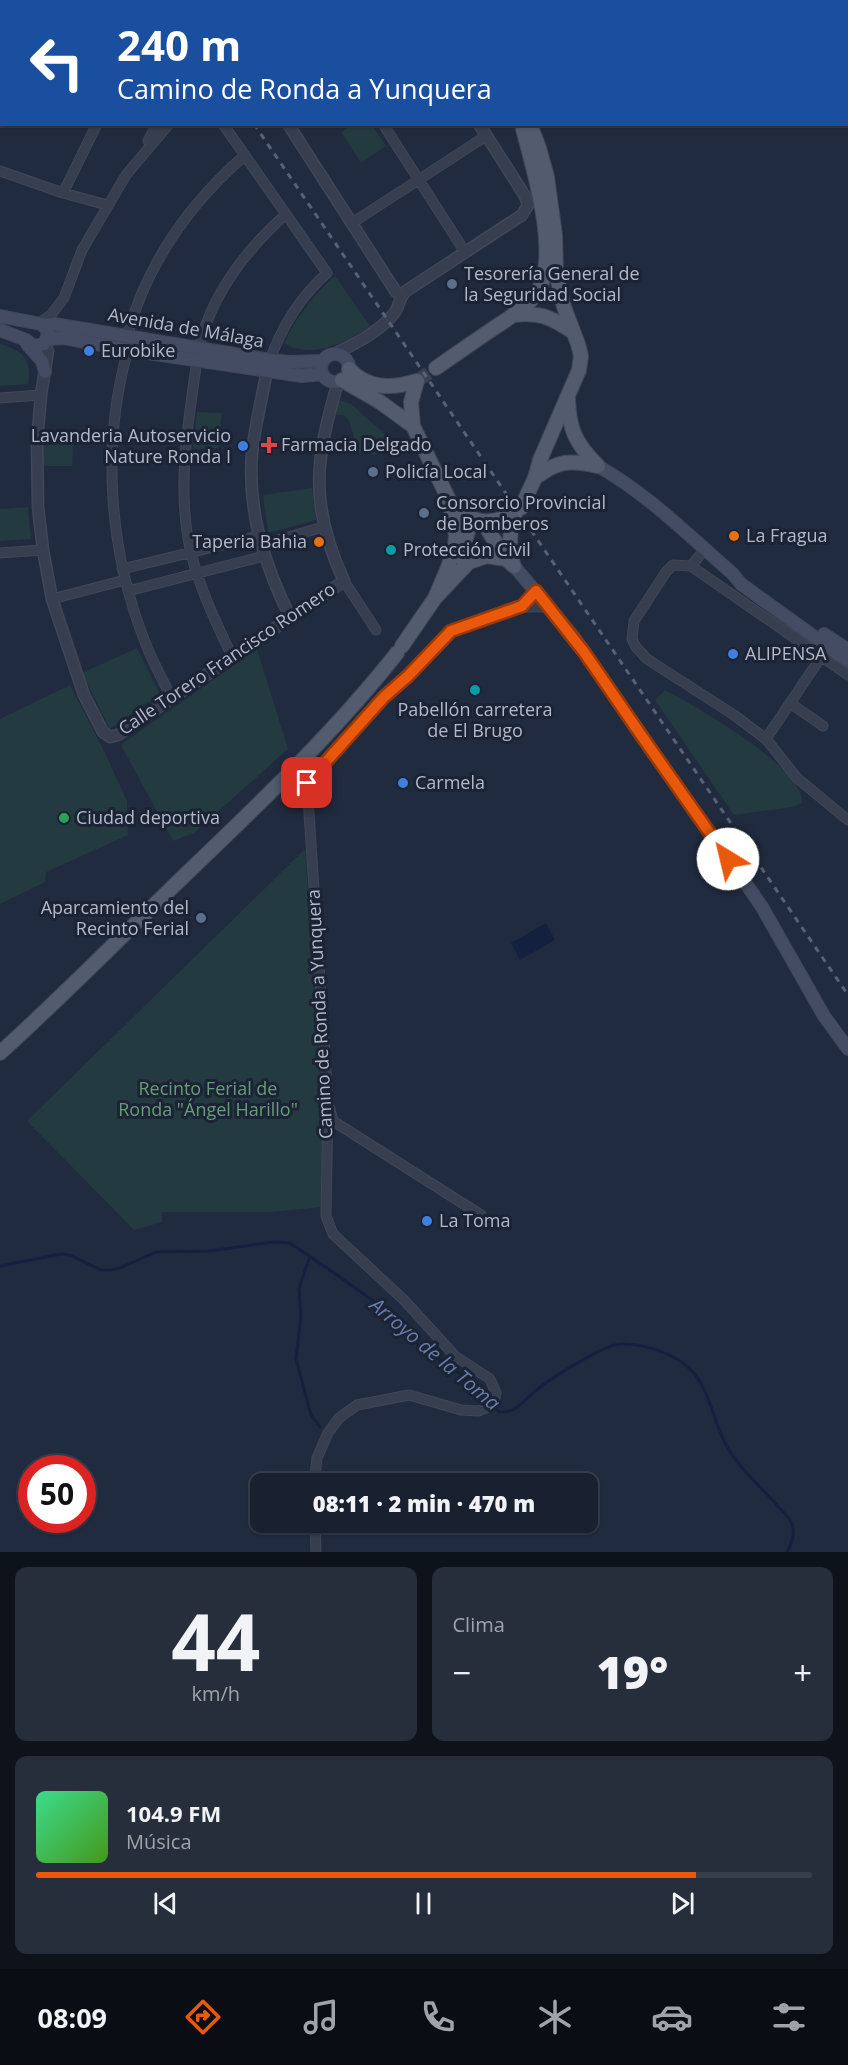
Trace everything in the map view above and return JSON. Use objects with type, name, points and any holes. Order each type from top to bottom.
[{"type":"main road","points":[[436,368],[513,315],[534,297],[544,276],[546,259],[543,208],[536,171],[521,126]]},
{"type":"main road","points":[[510,563],[510,536],[518,511],[536,478],[540,460],[579,370],[581,356],[579,344],[558,287],[555,235],[547,177],[531,126]]},
{"type":"main road","points":[[513,315],[544,315],[573,332]]},
{"type":"main road","name":"Avenida de Málaga","points":[[0,316],[38,324],[54,324],[127,336],[198,354],[268,365],[302,376],[322,374]]},
{"type":"main road","points":[[5,332],[26,340],[34,346],[46,341],[48,331],[38,324],[26,330],[26,340]]},
{"type":"main road","points":[[5,332],[34,351],[42,361],[45,372]]},
{"type":"main road","name":"Avenida de Málaga","points":[[46,341],[65,338],[128,350],[198,354]]},
{"type":"main road","points":[[412,426],[344,373],[339,355],[330,355],[323,361],[322,374],[328,381],[344,373],[383,387],[394,387],[417,381],[411,402],[412,426],[449,500],[458,511],[479,521],[496,522],[518,511]]},
{"type":"main road","name":"Avenida de Málaga","points":[[268,365],[323,361]]},
{"type":"main road","points":[[568,399],[568,416],[573,434],[598,466],[622,479],[643,495],[733,574],[848,650]]},
{"type":"main road","points":[[536,478],[556,464],[566,462],[598,466]]},
{"type":"main road","points":[[435,598],[455,547],[456,535],[449,500]]},
{"type":"main road","points":[[479,521],[510,563],[546,603],[590,660],[762,908],[824,1016],[848,1049]]},
{"type":"main road","points":[[445,586],[463,550],[470,525],[479,521]]},
{"type":"main road","points":[[0,1053],[312,750],[375,681],[400,650],[435,598],[469,562],[487,556],[510,563]]},
{"type":"main road","points":[[733,574],[741,584],[848,661]]},
{"type":"main road","points":[[0,1044],[112,946]]},
{"type":"main road","points":[[0,1064],[39,1026],[68,988]]},
{"type":"main road","points":[[818,1002],[848,1039]]},
{"type":"street","points":[[63,193],[96,126]]},
{"type":"street","points":[[143,153],[156,126]]},
{"type":"street","points":[[38,324],[51,315],[64,298],[82,250],[126,175],[167,126]]},
{"type":"street","points":[[224,126],[327,273],[310,290],[288,319],[268,365],[252,453],[253,496],[261,545],[290,618]]},
{"type":"street","points":[[289,126],[396,292],[402,295]]},
{"type":"street","points":[[384,126],[465,252]]},
{"type":"street","points":[[334,354],[350,347],[375,330],[395,312],[402,295],[522,215],[528,205],[525,196],[480,126]]},
{"type":"street","points":[[351,223],[486,136]]},
{"type":"street","points":[[127,336],[145,286],[164,247],[209,189],[245,156]]},
{"type":"street","points":[[0,171],[63,193],[107,205]]},
{"type":"street","points":[[232,656],[214,618],[191,553],[186,524],[183,469],[198,354],[205,326],[214,304],[252,246],[286,214]]},
{"type":"street","points":[[46,341],[48,351],[41,395],[37,472],[43,550],[52,599],[125,580]]},
{"type":"street","points":[[350,347],[344,373],[327,417],[318,478],[323,527],[344,581],[376,630]]},
{"type":"street","points":[[128,350],[121,383],[112,458],[116,531],[128,591],[147,648],[172,699]]},
{"type":"street","points":[[0,398],[41,395]]},
{"type":"street","points":[[128,591],[197,573],[261,545],[323,527]]},
{"type":"street","points":[[122,569],[191,553],[261,545]]},
{"type":"street","points":[[691,566],[705,549]]},
{"type":"street","points":[[0,553],[43,550]]},
{"type":"street","points":[[848,675],[691,566],[673,565],[634,621],[632,639],[647,659],[734,715],[766,739],[797,778],[848,820]]},
{"type":"street","name":"Calle Torero Francisco Romero","points":[[52,599],[84,695],[103,732],[110,736],[118,735],[344,581]]},
{"type":"street","name":"Camino de Ronda a Yunquera","points":[[522,606],[536,591]]},
{"type":"street","name":"Camino de Ronda a Yunquera","points":[[315,1473],[317,1458],[328,1433],[339,1418],[357,1405],[410,1395],[461,1410],[478,1411],[486,1408],[495,1398],[495,1388],[490,1379],[455,1356],[404,1300],[333,1234],[326,1216],[328,1101],[307,783],[384,697],[408,676],[451,631],[522,606],[542,606],[546,603]]},
{"type":"street","points":[[766,739],[821,657]]},
{"type":"street","points":[[790,703],[823,726]]},
{"type":"street","points":[[328,1101],[333,1120],[482,1215]]},
{"type":"street","points":[[315,1533],[316,1552]]},
{"type":"green space","points":[[350,126],[373,126],[386,146],[361,163],[341,132]]},
{"type":"green space","points":[[335,276],[370,326],[339,343],[317,350],[294,348],[284,343],[306,307]]},
{"type":"green space","points":[[0,344],[15,350],[24,357],[29,368],[28,384],[0,386]]},
{"type":"green space","points":[[339,400],[351,404],[389,438],[385,451],[374,455],[359,453],[349,421],[345,416],[334,414]]},
{"type":"green space","points":[[197,412],[222,413],[218,448],[193,449]]},
{"type":"green space","points":[[42,431],[74,432],[72,466],[42,466]]},
{"type":"green space","points":[[312,488],[316,520],[268,533],[263,495]]},
{"type":"green space","points":[[28,507],[31,539],[0,541],[0,509]]},
{"type":"green space","points":[[137,648],[160,694],[110,729],[82,673]]},
{"type":"green space","points":[[257,649],[288,749],[194,833],[173,841],[122,744]]},
{"type":"green space","name":"Ciudad deportiva","points":[[70,685],[127,801],[128,835],[46,872],[45,882],[0,904],[0,719]]},
{"type":"green space","points":[[665,690],[722,723],[768,756],[786,773],[798,789],[802,803],[792,807],[734,815],[655,700]]},
{"type":"green space","name":"Recinto Ferial de Ronda \"Ángel Harillo\"","points":[[305,849],[322,1096],[323,1207],[270,1212],[162,1212],[162,1222],[134,1230],[27,1121]]},
{"type":"water","points":[[546,923],[555,940],[520,960],[511,943]]},
{"type":"waterway","name":"Arroyo de la Toma","points":[[0,1266],[61,1254],[70,1255],[101,1270],[111,1270],[156,1252],[209,1251],[274,1242],[290,1243],[401,1321],[420,1347],[468,1379],[499,1412],[514,1409],[562,1372],[611,1346],[629,1344],[656,1350],[674,1357],[695,1375],[706,1393],[721,1435],[731,1453],[789,1519],[793,1533],[787,1552]]},
{"type":"waterway","points":[[310,1256],[299,1288],[301,1316],[296,1359],[311,1415],[320,1427]]},
{"type":"tunnel","points":[[417,381],[436,368]]},
{"type":"railway","points":[[255,126],[848,995]]},
{"type":"place","name":"Tesorería General de la Seguridad Social","points":[[452,284]]},
{"type":"place","name":"Eurobike","points":[[89,351]]},
{"type":"place","name":"Farmacia Delgado","points":[[269,445]]},
{"type":"place","name":"Lavanderia Autoservicio Nature Ronda I","points":[[243,446]]},
{"type":"place","name":"Policía Local","points":[[373,472]]},
{"type":"place","name":"Consorcio Provincial de Bomberos","points":[[424,513]]},
{"type":"place","name":"La Fragua","points":[[734,536]]},
{"type":"place","name":"Taperia Bahia","points":[[319,542]]},
{"type":"place","name":"Protección Civil","points":[[391,550]]},
{"type":"place","name":"ALIPENSA","points":[[733,654]]},
{"type":"place","name":"Pabellón carretera de El Brugo","points":[[475,690]]},
{"type":"place","name":"Carmela","points":[[403,783]]},
{"type":"place","name":"Ciudad deportiva","points":[[64,818]]},
{"type":"place","name":"Aparcamiento del Recinto Ferial","points":[[201,918]]},
{"type":"place","name":"La Toma","points":[[427,1221]]},
{"type":"route","points":[[307,783],[384,697],[408,676],[451,631],[522,606],[536,591],[596,668],[728,859]]}]
